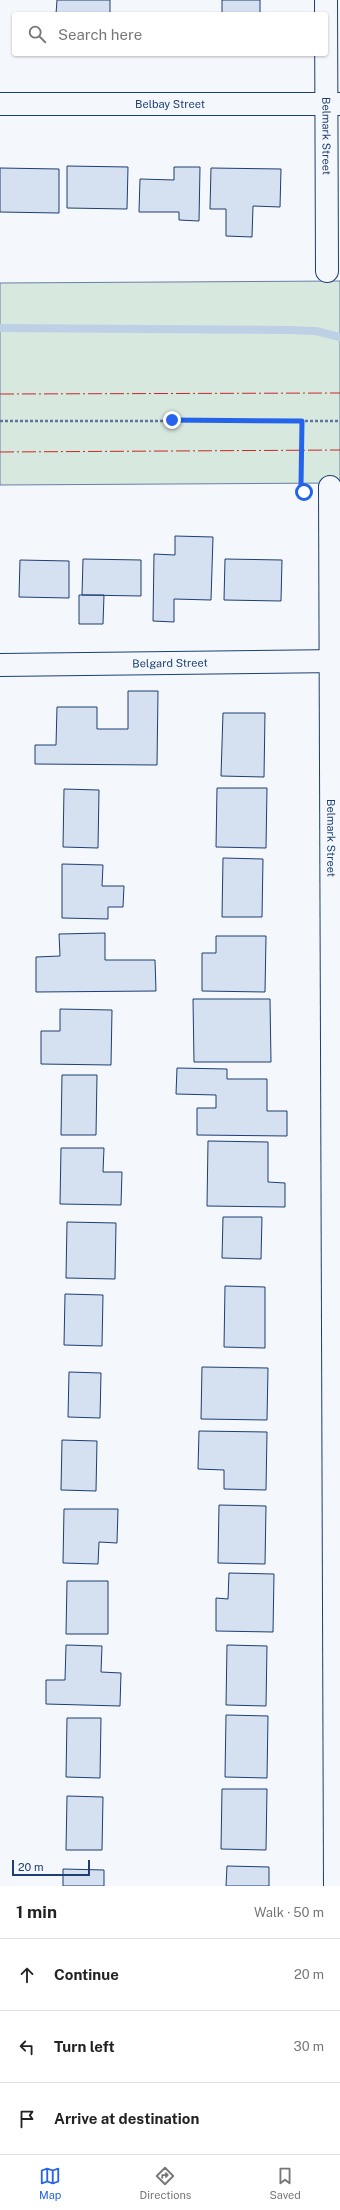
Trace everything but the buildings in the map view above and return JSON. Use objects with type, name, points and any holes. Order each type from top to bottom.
[{"type":"street","name":"Belmark Street","points":[[326,0],[327,12]]},
{"type":"street","name":"Belmark Street","points":[[327,271],[333,104],[328,30]]},
{"type":"street","name":"Belbay Street","points":[[0,104],[333,104]]},
{"type":"street","name":"Belmark Street","points":[[330,490],[335,661],[334,1886]]},
{"type":"street","name":"Belgard Street","points":[[0,665],[335,661]]},
{"type":"path","points":[[0,421],[340,421]]},
{"type":"path","points":[[302,421],[301,490],[308,493],[330,490]]},
{"type":"shaded area","points":[[340,281],[340,483],[0,485],[0,283]]},
{"type":"waterway","points":[[0,328],[290,330],[316,331],[340,337]]},
{"type":"power","points":[[0,394],[340,393]]},
{"type":"power","points":[[0,452],[340,450]]},
{"type":"route","points":[[172,420],[302,421],[301,490],[304,492]]}]
